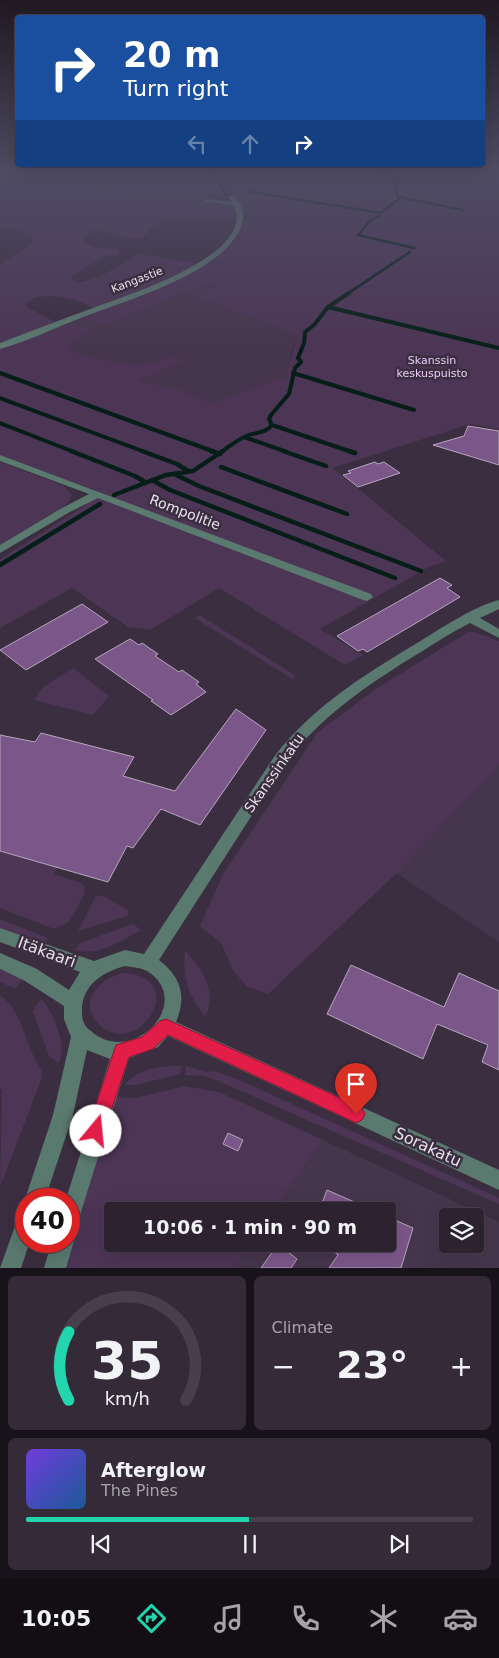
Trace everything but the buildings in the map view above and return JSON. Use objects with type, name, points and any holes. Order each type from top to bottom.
[{"type":"street","name":"Kangastie","points":[[0,346],[189,272],[227,245],[235,231]]},
{"type":"street","points":[[0,458],[98,494]]},
{"type":"street","points":[[0,550],[64,511],[98,494]]},
{"type":"street","name":"Rompolitie","points":[[98,494],[367,597]]},
{"type":"street","name":"Skanssinkatu","points":[[149,962],[281,758],[300,734],[318,716],[364,682],[469,617],[499,604]]},
{"type":"street","points":[[469,617],[499,634]]},
{"type":"street","name":"Itäkaari","points":[[0,935],[94,969]]},
{"type":"street","points":[[125,958],[149,962],[163,971],[173,988],[174,1007],[166,1026],[147,1044],[122,1051],[99,1047],[89,1042],[81,1034],[73,1019],[72,1002],[80,984],[94,969],[103,963],[125,958]]},
{"type":"street","name":"Itäkaari","points":[[0,961],[31,975],[72,1002]]},
{"type":"street","name":"Sorakatu","points":[[166,1026],[499,1180]]},
{"type":"street","points":[[39,1188],[63,1115],[81,1034]]},
{"type":"street","points":[[79,1188],[122,1051]]},
{"type":"street","points":[[10,1268],[15,1253]]},
{"type":"street","points":[[54,1268],[59,1253]]},
{"type":"shaded area","points":[[209,283],[244,290],[310,308],[294,345],[280,394],[249,422],[138,381],[137,367],[66,348],[67,343],[92,330],[77,324],[62,326],[79,318],[106,326]]},
{"type":"shaded area","points":[[499,747],[499,942],[383,864]]},
{"type":"shaded area","points":[[323,1140],[469,1208],[439,1208],[439,1253],[484,1253],[484,1215],[499,1222],[499,1268],[234,1268],[245,1252],[396,1252],[396,1202],[279,1202]]},
{"type":"green space","points":[[19,231],[94,231],[85,237],[83,241],[93,247],[120,250],[118,255],[103,257],[71,277],[78,283],[99,277],[140,254],[199,264],[169,279],[94,308],[78,301],[58,296],[38,297],[31,300],[25,306],[55,322],[0,343],[0,264],[33,242],[31,235]]},
{"type":"green space","points":[[101,231],[149,231],[142,238],[124,237]]},
{"type":"green space","name":"Skanssin keskuspuisto","points":[[238,231],[499,231],[499,429],[470,424],[333,468],[446,561],[427,568],[320,629],[363,655],[345,665],[219,588],[150,630],[128,627],[72,588],[0,628],[0,559],[86,505],[97,491],[0,456],[0,348],[62,326],[77,324],[93,330],[68,343],[67,348],[79,353],[137,367],[174,356],[183,361],[138,381],[183,391],[211,404],[285,377],[298,335],[193,295],[217,285],[209,283],[106,326],[79,318],[191,273],[229,247],[235,240]]},
{"type":"green space","points":[[0,462],[62,485],[72,494],[69,502],[62,507],[0,545]]},
{"type":"green space","points":[[200,615],[296,676],[292,679],[195,618]]},
{"type":"green space","points":[[468,632],[475,632],[499,641],[499,765],[397,873],[268,994],[246,986],[233,970],[221,943],[200,926],[223,874],[317,733],[374,690]]},
{"type":"green space","points":[[73,668],[109,696],[93,715],[34,700],[42,688]]},
{"type":"green space","points":[[0,851],[58,867],[54,874],[81,883],[85,887],[84,895],[69,922],[54,929],[0,908]]},
{"type":"green space","points":[[96,895],[105,897],[128,910],[128,916],[78,931]]},
{"type":"green space","points":[[0,919],[48,938],[44,946],[0,929]]},
{"type":"green space","points":[[133,924],[141,930],[109,947],[83,952],[74,950],[80,943]]},
{"type":"green space","points":[[185,951],[202,973],[209,990],[209,1008],[205,1016],[190,994],[184,969]]},
{"type":"green space","points":[[0,970],[22,979],[15,989],[0,982]]},
{"type":"green space","points":[[124,973],[143,977],[154,987],[156,999],[152,1012],[144,1024],[132,1032],[118,1034],[103,1028],[95,1020],[90,1003],[98,987],[114,976]]},
{"type":"green space","points":[[0,995],[16,1013],[43,1075],[0,1187],[2,1089],[0,1089]]},
{"type":"green space","points":[[42,1000],[51,1012],[61,1040],[62,1050],[58,1063],[49,1056],[33,1012],[38,1002]]},
{"type":"green space","points":[[168,1066],[182,1066],[180,1074],[136,1085],[124,1085],[134,1076],[144,1071]]},
{"type":"green space","points":[[186,1066],[205,1072],[214,1071],[237,1079],[499,1198],[499,1204],[216,1080],[203,1076],[185,1075]]},
{"type":"green space","points":[[185,1086],[219,1092],[323,1140],[279,1202],[104,1202],[104,1252],[245,1252],[234,1268],[63,1268],[67,1253],[80,1253],[80,1208],[111,1100],[115,1097],[135,1098]]},
{"type":"waterway","points":[[361,231],[358,235],[414,248]]},
{"type":"waterway","points":[[347,294],[410,252]]},
{"type":"waterway","points":[[328,307],[349,293]]},
{"type":"waterway","points":[[294,373],[295,368],[301,362],[298,358],[304,343],[305,332],[314,325],[328,307]]},
{"type":"waterway","points":[[328,307],[499,348]]},
{"type":"waterway","points":[[0,373],[215,452]]},
{"type":"waterway","points":[[272,425],[269,419],[289,394],[294,373]]},
{"type":"waterway","points":[[294,373],[414,410]]},
{"type":"waterway","points":[[0,398],[145,452]]},
{"type":"waterway","points":[[0,423],[74,452]]},
{"type":"waterway","points":[[245,437],[263,431],[272,425]]},
{"type":"waterway","points":[[272,425],[352,452]]},
{"type":"waterway","points":[[221,452],[245,437]]},
{"type":"waterway","points":[[245,437],[287,452]]},
{"type":"waterway","points":[[71,451],[135,476],[145,482]]},
{"type":"waterway","points":[[142,451],[177,464],[188,471]]},
{"type":"waterway","points":[[211,451],[219,454]]},
{"type":"waterway","points":[[219,454],[223,451]]},
{"type":"waterway","points":[[283,451],[326,466]]},
{"type":"waterway","points":[[152,480],[166,475],[193,471],[219,454]]},
{"type":"waterway","points":[[221,467],[347,514]]},
{"type":"waterway","points":[[174,474],[199,486],[421,571]]},
{"type":"waterway","points":[[114,495],[152,480]]},
{"type":"waterway","points":[[152,480],[170,490],[395,578]]},
{"type":"waterway","points":[[0,565],[100,504]]},
{"type":"route","points":[[96,1131],[122,1051],[147,1044],[158,1036],[166,1026],[356,1114]]}]
